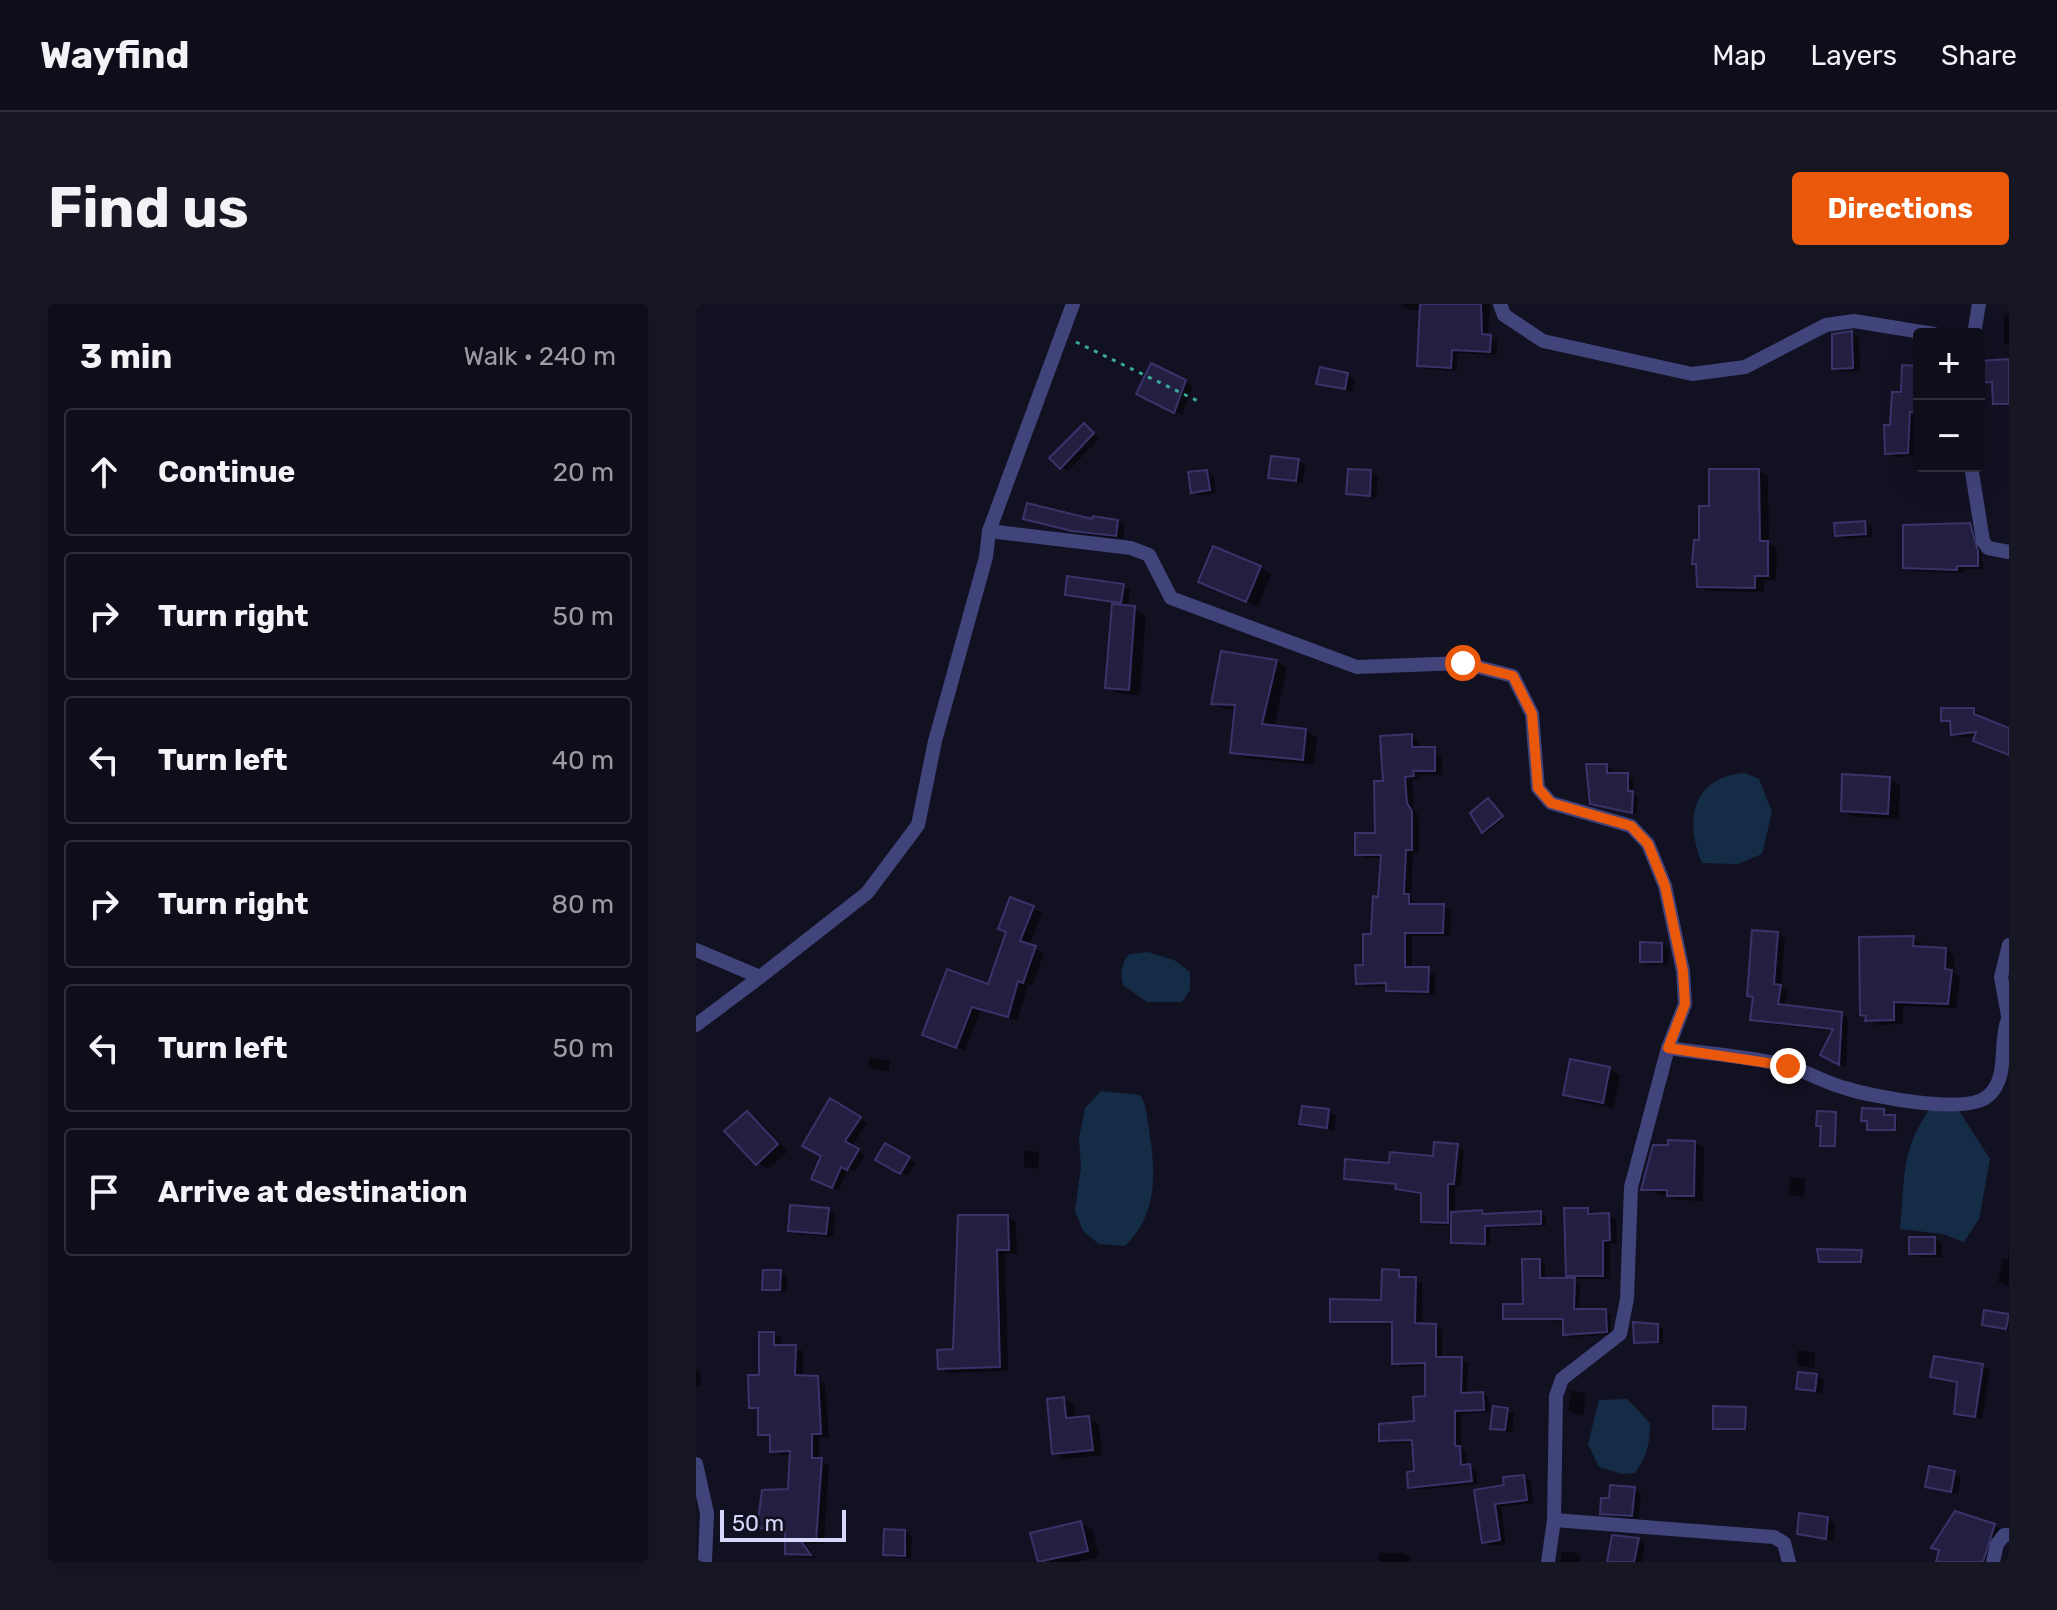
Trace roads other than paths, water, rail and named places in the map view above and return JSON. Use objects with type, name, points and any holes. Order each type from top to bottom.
[{"type":"street","points":[[696,1025],[867,893],[918,825],[935,741],[986,557],[989,531],[1073,304]]},
{"type":"street","points":[[1500,304],[1504,315],[1543,341],[1692,374],[1745,367],[1826,325],[1854,321],[1913,331]]},
{"type":"street","points":[[1975,328],[1979,304]]},
{"type":"street","points":[[1972,472],[1983,541],[1988,548],[2009,552]]},
{"type":"street","points":[[989,531],[1131,548],[1149,555],[1171,598],[1357,667],[1463,663],[1513,676],[1532,714],[1538,788],[1551,803],[1631,826],[1648,844],[1665,886],[1683,971],[1685,1004],[1668,1048],[1631,1187],[1627,1299],[1620,1334],[1562,1379],[1556,1396],[1554,1520],[1548,1562]]},
{"type":"street","points":[[1668,1048],[1788,1066],[1846,1089],[1918,1103],[1980,1102],[1991,1094],[2001,1077],[2002,1036],[2008,1022],[2001,977],[2009,945]]},
{"type":"street","points":[[696,950],[760,977]]},
{"type":"street","points":[[696,1464],[707,1513],[705,1562]]},
{"type":"street","points":[[1554,1520],[1774,1537],[1784,1543],[1789,1562]]},
{"type":"street","points":[[1993,1562],[1997,1544],[2004,1535],[2009,1535]]},
{"type":"water","points":[[1745,773],[1759,779],[1772,812],[1762,854],[1738,864],[1702,863],[1694,831],[1697,803],[1713,783],[1727,776]]},
{"type":"water","points":[[1148,952],[1174,960],[1190,972],[1190,990],[1182,1002],[1147,1002],[1123,985],[1122,969],[1129,954]]},
{"type":"water","points":[[1101,1091],[1140,1095],[1147,1116],[1153,1162],[1152,1192],[1144,1220],[1125,1246],[1099,1244],[1083,1231],[1075,1211],[1081,1167],[1079,1138],[1085,1108]]},
{"type":"water","points":[[1956,1106],[1990,1159],[1979,1219],[1964,1242],[1943,1234],[1900,1229],[1908,1153],[1913,1139],[1929,1110]]},
{"type":"water","points":[[1627,1399],[1650,1423],[1650,1430],[1647,1450],[1639,1467],[1635,1473],[1622,1474],[1599,1467],[1588,1444],[1599,1400]]}]
